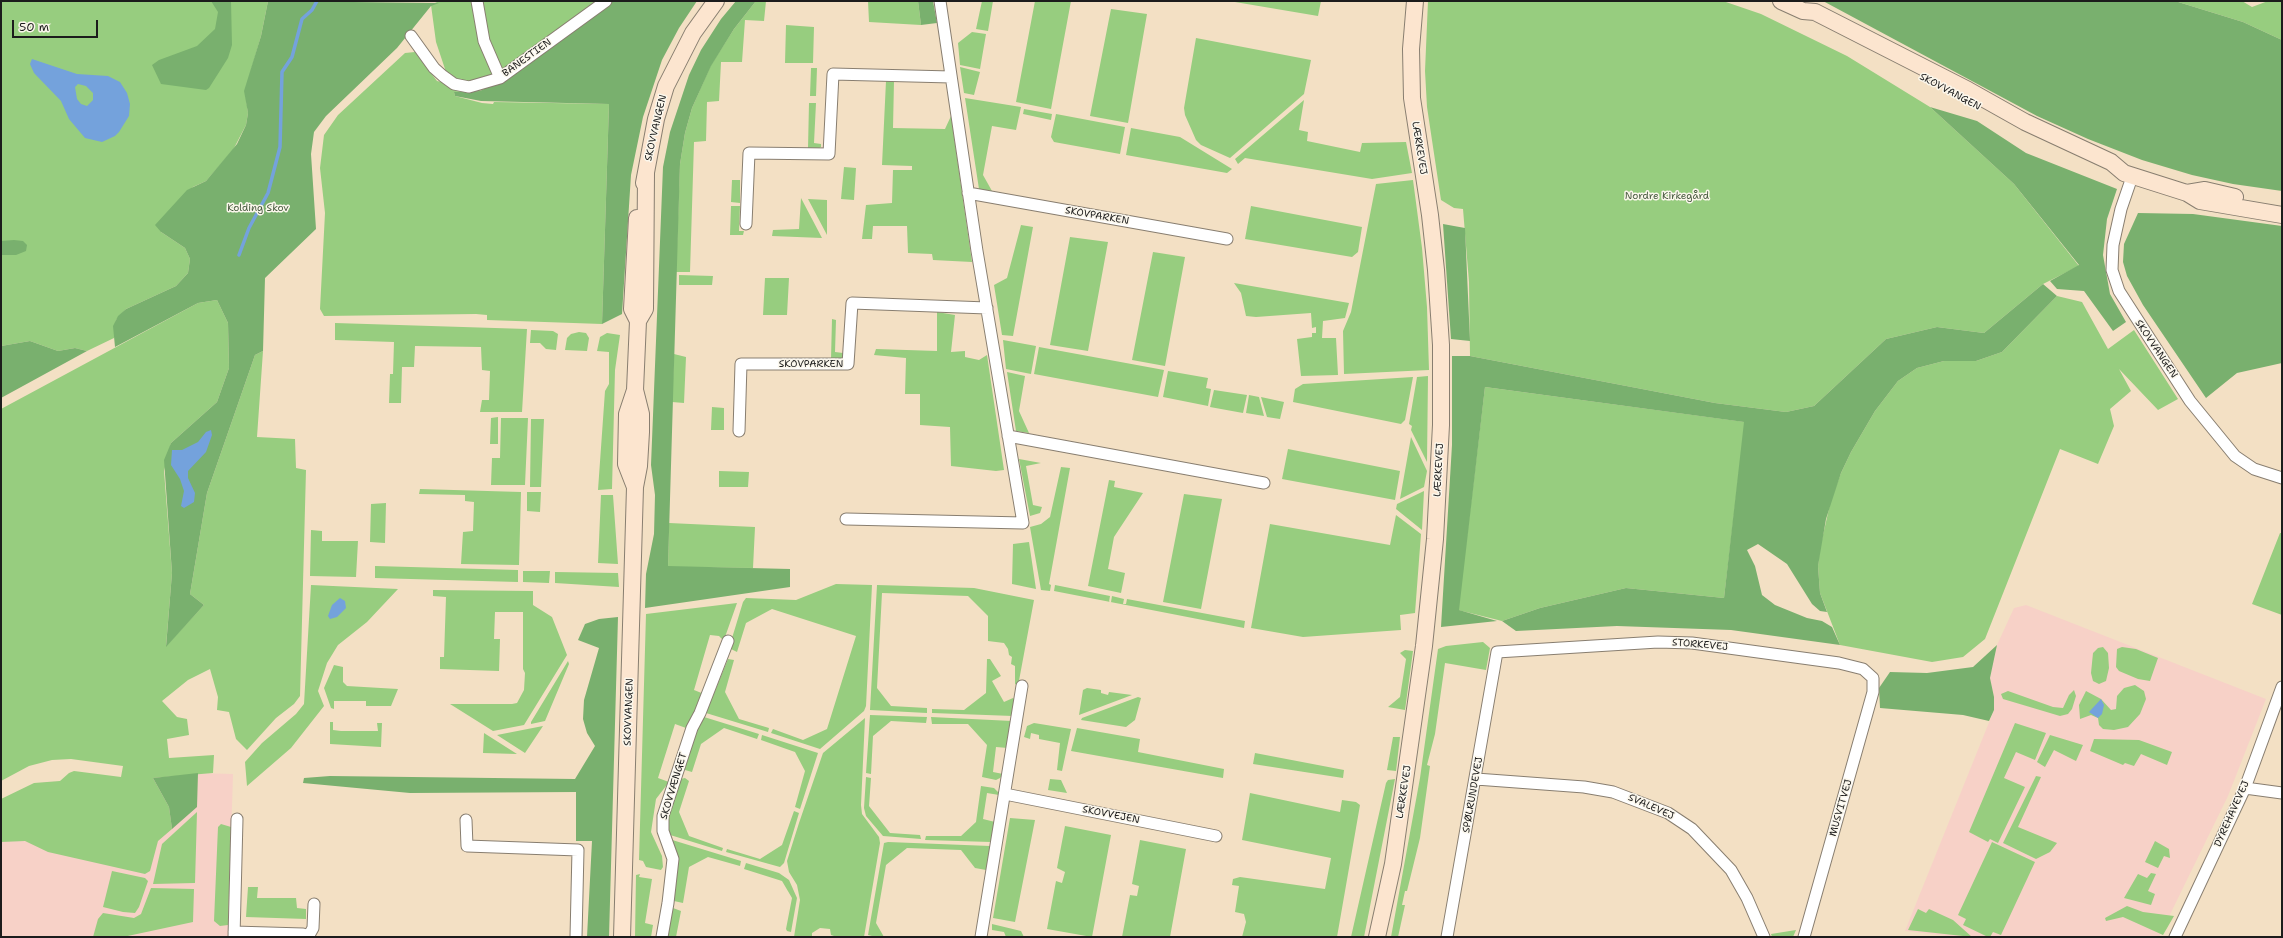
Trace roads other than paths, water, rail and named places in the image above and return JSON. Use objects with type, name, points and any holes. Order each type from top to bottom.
[{"type":"street","points":[[477,1],[484,41],[500,78]]},
{"type":"street","name":"BANESTIEN","points":[[411,36],[434,68],[454,84],[469,87],[500,78],[606,1]]},
{"type":"street","name":"SKOVVANGEN","points":[[622,937],[635,487],[640,466],[642,432],[642,414],[635,390],[638,322],[644,309],[646,173],[656,119],[666,86],[693,33],[716,1]]},
{"type":"street","points":[[846,520],[1023,522],[968,193],[940,1]]},
{"type":"street","name":"LÆRKEVEJ","points":[[1377,937],[1395,849],[1425,638],[1435,539],[1441,425],[1441,345],[1436,270],[1430,215],[1412,98],[1411,49],[1414,1]]},
{"type":"street","name":"SKOVVANGEN","points":[[1794,5],[1814,12],[2025,122],[2111,162],[2128,175],[2187,192],[2200,201],[2282,215]]},
{"type":"street","points":[[746,224],[749,152],[829,154],[833,74],[951,77]]},
{"type":"street","name":"SKOVVANGEN","points":[[2128,175],[2113,245],[2112,270],[2119,291],[2190,401],[2235,456],[2254,469],[2282,478]]},
{"type":"street","name":"SKOVVANGEN","points":[[2187,192],[2205,190],[2282,204]]},
{"type":"street","name":"SKOVPARKEN","points":[[968,193],[1227,239]]},
{"type":"street","name":"SKOVPARKEN","points":[[739,431],[741,364],[848,364],[852,303],[987,308]]},
{"type":"street","points":[[1008,436],[1264,483]]},
{"type":"street","name":"SKOVVÆNGET","points":[[662,937],[668,904],[673,859],[663,831],[663,816],[692,728],[700,713],[728,641]]},
{"type":"street","name":"STORKEVEJ","points":[[1497,652],[1658,642],[1692,643],[1839,663],[1863,669],[1873,678]]},
{"type":"street","name":"SPØLRUNDEVEJ","points":[[1447,937],[1476,779],[1497,652]]},
{"type":"street","name":"MUSVITVEJ","points":[[1804,937],[1873,692],[1873,678]]},
{"type":"street","points":[[981,937],[1022,686]]},
{"type":"street","name":"DYREHAVEVEJ","points":[[2175,937],[2245,788],[2282,687]]},
{"type":"street","name":"SVALEVEJ","points":[[1476,779],[1584,787],[1613,792],[1668,813],[1692,829],[1731,870],[1747,898],[1764,937]]},
{"type":"street","points":[[2245,788],[2282,793]]},
{"type":"street","name":"SKOVVEJEN","points":[[1005,794],[1216,836]]},
{"type":"street","points":[[237,819],[234,934],[302,934],[309,937],[313,928],[314,904]]},
{"type":"street","points":[[466,820],[467,846],[578,850],[576,937]]},
{"type":"water","points":[[32,59],[77,74],[108,76],[120,82],[127,93],[130,104],[129,116],[119,132],[115,136],[102,142],[85,138],[69,119],[61,101],[34,73],[30,64]],"holes":[[[78,84],[86,86],[93,93],[93,100],[87,106],[81,104],[77,99],[75,87]]]},
{"type":"water","points":[[211,430],[212,435],[206,452],[188,471],[188,478],[195,493],[194,502],[184,508],[181,506],[184,491],[180,479],[171,465],[172,450],[182,450],[198,442],[206,432]]},
{"type":"water","points":[[340,598],[345,601],[346,608],[337,617],[330,619],[328,616],[332,605]]},
{"type":"water","points":[[2101,699],[2104,705],[2102,714],[2098,718],[2089,712]]},
{"type":"waterway","points":[[239,255],[249,228],[268,193],[280,147],[282,72],[292,57],[302,19],[312,10],[317,1]]},
{"type":"park label","name":"Nordre Kirkegård","points":[[1667,196]]},
{"type":"park label","name":"Kolding Skov","points":[[258,208]]}]
